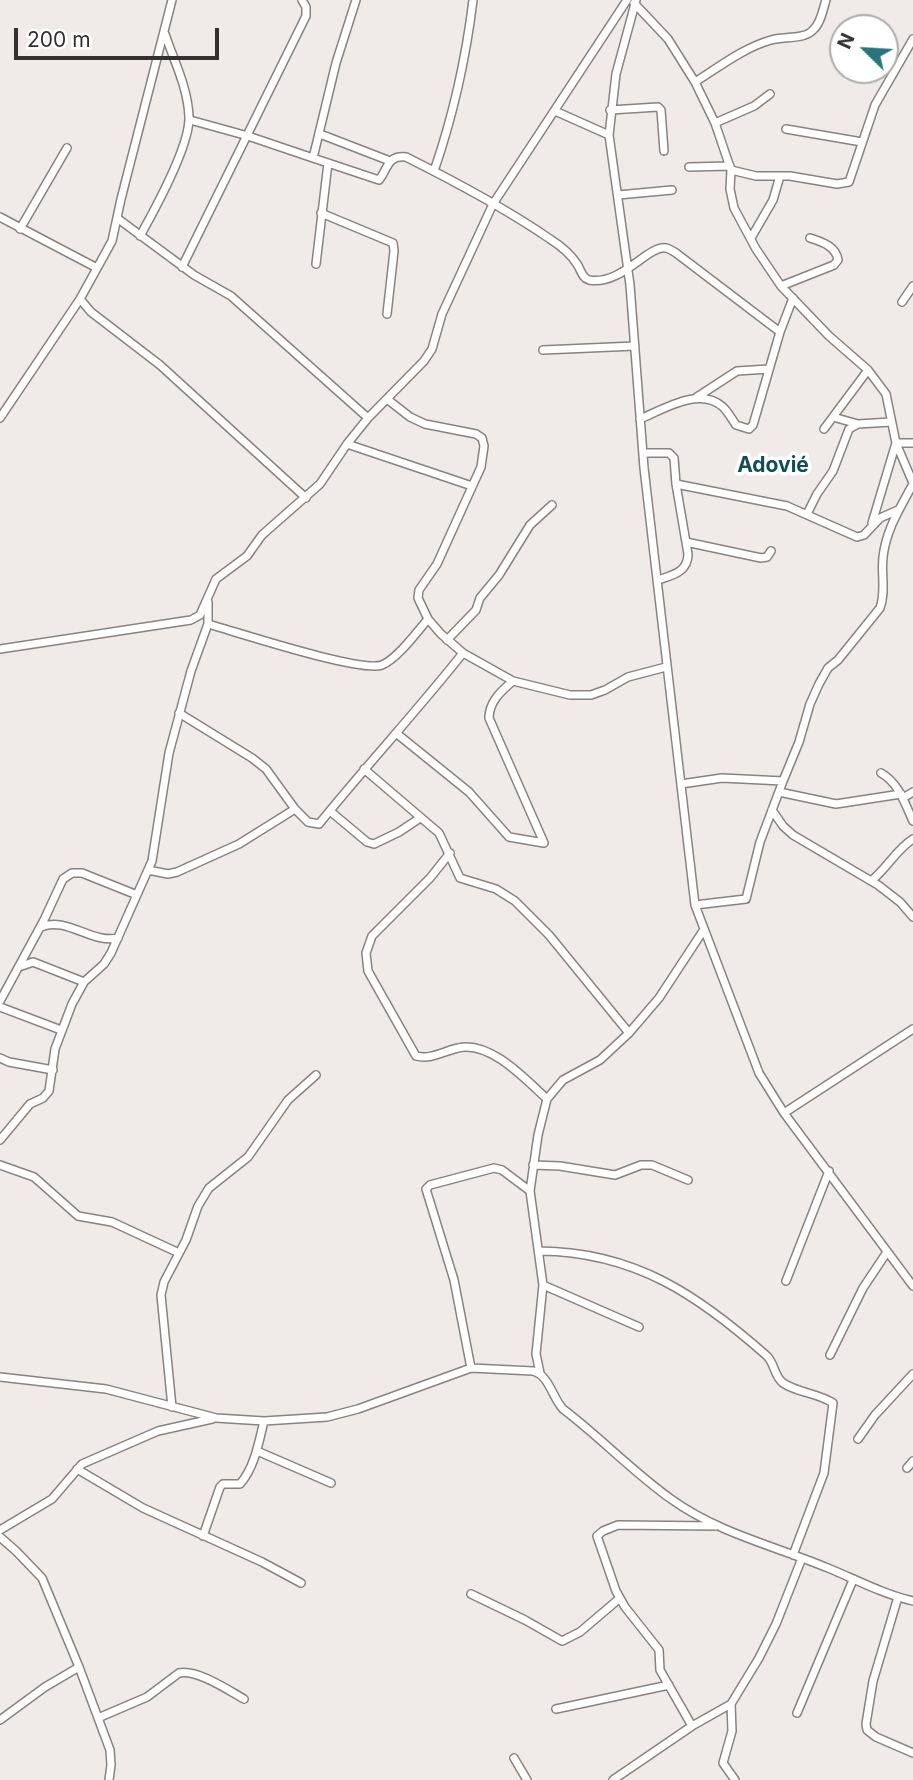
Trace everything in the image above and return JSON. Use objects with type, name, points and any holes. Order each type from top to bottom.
[{"type":"street","points":[[0,418],[80,299],[113,241],[172,0]]},
{"type":"street","points":[[182,267],[306,16],[306,6],[302,0]]},
{"type":"street","points":[[313,158],[336,63],[356,0]]},
{"type":"street","points":[[434,171],[456,93],[473,0]]},
{"type":"street","points":[[695,82],[761,43],[813,32],[825,0]]},
{"type":"street","points":[[632,1],[668,39],[695,82],[715,123],[730,168],[734,208],[756,249],[781,286],[829,336],[868,370],[886,394],[896,443],[913,484],[898,510],[885,543],[882,561],[883,599],[880,608],[838,660],[828,668],[819,684],[756,855],[746,899],[695,905]]},
{"type":"street","points":[[632,1],[629,30],[616,74],[609,135],[628,270],[643,453],[695,905],[759,1073],[784,1113],[913,1286]]},
{"type":"street","points":[[0,649],[191,620],[200,615],[216,579],[247,556],[278,519],[320,484],[368,418],[429,355],[442,314],[493,204],[632,1]]},
{"type":"street","points":[[140,236],[163,195],[187,135],[190,120],[183,82],[164,33]]},
{"type":"street","points":[[689,167],[730,168],[757,176],[779,176],[837,184],[849,182],[875,105],[913,39]]},
{"type":"street","points":[[715,123],[754,106],[770,94]]},
{"type":"street","points":[[610,110],[658,107],[661,110],[664,151]]},
{"type":"street","points":[[555,111],[609,135]]},
{"type":"street","points":[[190,120],[248,136],[379,180],[390,160],[399,156],[405,157],[493,204],[549,238],[571,255],[584,278],[596,280],[613,277],[656,250],[665,248],[676,253],[780,332]]},
{"type":"street","points":[[786,129],[862,142]]},
{"type":"street","points":[[320,134],[390,160]]},
{"type":"street","points":[[20,229],[67,148]]},
{"type":"street","points":[[316,264],[328,163]]},
{"type":"street","points":[[751,238],[773,200],[779,176]]},
{"type":"street","points":[[618,195],[672,190]]},
{"type":"street","points":[[321,213],[393,243],[387,314]]},
{"type":"street","points":[[0,217],[97,268]]},
{"type":"street","points":[[117,218],[182,267],[231,296],[368,418]]},
{"type":"street","points":[[781,286],[834,265],[838,260],[828,244],[810,238]]},
{"type":"street","points":[[902,302],[913,286]]},
{"type":"street","points":[[697,397],[712,400],[724,408],[736,425],[749,429],[753,425],[780,332],[793,298]]},
{"type":"street","points":[[80,299],[91,312],[160,365],[306,498]]},
{"type":"street","points":[[543,350],[635,346]]},
{"type":"street","points":[[640,419],[697,397],[737,371],[769,369]]},
{"type":"street","points":[[824,429],[868,370]]},
{"type":"street","points":[[387,399],[410,417],[425,424],[476,434],[482,438],[483,457],[472,486],[437,564],[419,590],[418,598],[428,619],[447,640],[463,653],[513,681],[570,695],[591,695],[628,677],[666,667]]},
{"type":"street","points":[[833,417],[858,424],[891,422]]},
{"type":"street","points":[[807,514],[833,471],[849,429],[858,424]]},
{"type":"street","points":[[896,443],[913,443]]},
{"type":"street","points":[[871,526],[896,443]]},
{"type":"street","points":[[347,444],[472,486]]},
{"type":"street","points":[[643,453],[669,453],[674,458],[686,542],[688,561],[683,570],[658,580]]},
{"type":"street","points":[[676,484],[775,503],[857,537],[864,535],[880,518],[898,510]]},
{"type":"street","points":[[447,640],[476,610],[480,598],[499,575],[530,525],[552,505]]},
{"type":"street","points":[[686,542],[761,558],[767,557],[771,551]]},
{"type":"street","points":[[0,1140],[30,1104],[43,1098],[49,1091],[52,1060],[61,1030],[84,982],[104,964],[148,870],[169,753],[191,671],[208,624],[208,602]]},
{"type":"street","points":[[208,624],[320,656],[374,667],[389,662],[428,619]]},
{"type":"street","points":[[179,712],[266,769],[295,809],[314,824],[319,824],[463,653]]},
{"type":"street","points":[[396,733],[469,792],[509,837],[544,843],[488,718],[489,709],[500,691],[513,681]]},
{"type":"street","points":[[364,769],[439,833],[460,878],[508,896],[549,935],[629,1033]]},
{"type":"street","points":[[881,773],[890,779],[902,796],[913,821]]},
{"type":"street","points":[[681,784],[722,778],[783,780]]},
{"type":"street","points":[[779,792],[836,804],[902,796],[913,792]]},
{"type":"street","points":[[148,870],[168,874],[177,872],[239,844],[295,809]]},
{"type":"street","points":[[772,810],[793,835],[888,892],[913,917]]},
{"type":"street","points":[[330,811],[367,842],[374,844],[420,818]]},
{"type":"street","points":[[871,881],[887,867],[901,847],[913,839]]},
{"type":"street","points":[[450,853],[430,878],[372,936],[366,953],[368,971],[416,1056],[425,1058],[467,1046],[489,1053],[514,1068],[547,1099]]},
{"type":"street","points":[[0,1001],[63,879],[72,873],[82,873],[137,895]]},
{"type":"street","points":[[40,927],[54,924],[100,939],[118,938]]},
{"type":"street","points":[[703,931],[659,998],[629,1033],[600,1060],[563,1080],[547,1099],[537,1135],[530,1191],[543,1285],[536,1354],[540,1373],[564,1409],[669,1498],[719,1527],[913,1601]]},
{"type":"street","points":[[17,968],[33,962],[84,982]]},
{"type":"street","points":[[0,1007],[61,1030]]},
{"type":"street","points":[[784,1113],[913,1029]]},
{"type":"street","points":[[0,1058],[53,1070]]},
{"type":"street","points":[[172,1407],[161,1295],[164,1282],[198,1206],[209,1188],[248,1157],[288,1100],[316,1074]]},
{"type":"street","points":[[0,1164],[34,1177],[78,1216],[112,1222],[179,1253]]},
{"type":"street","points":[[533,1165],[560,1166],[615,1175],[641,1165],[652,1165],[688,1180]]},
{"type":"street","points":[[471,1368],[454,1280],[426,1189],[430,1185],[494,1168],[502,1170],[530,1191]]},
{"type":"street","points":[[786,1281],[829,1171]]},
{"type":"street","points":[[540,1251],[572,1252],[622,1262],[681,1290],[720,1315],[769,1358],[782,1382],[833,1403],[824,1473],[793,1555]]},
{"type":"street","points":[[830,1355],[863,1289],[887,1252]]},
{"type":"street","points":[[543,1285],[639,1326]]},
{"type":"street","points":[[0,1377],[106,1389],[216,1418],[264,1421],[337,1414],[471,1368],[540,1373]]},
{"type":"street","points":[[858,1439],[875,1415],[913,1374]]},
{"type":"street","points":[[0,1530],[52,1499],[82,1464],[158,1431],[216,1418]]},
{"type":"street","points":[[203,1536],[220,1487],[243,1481],[257,1451],[264,1421]]},
{"type":"street","points":[[257,1451],[331,1483]]},
{"type":"street","points":[[907,1468],[913,1461]]},
{"type":"street","points":[[77,1469],[143,1508],[262,1562],[301,1583]]},
{"type":"street","points":[[692,1726],[660,1670],[657,1648],[620,1598],[596,1538],[598,1533],[618,1525],[719,1527]]},
{"type":"street","points":[[0,1537],[42,1578],[110,1750],[108,1780]]},
{"type":"street","points":[[613,1780],[692,1726],[731,1704],[765,1647],[802,1558]]},
{"type":"street","points":[[797,1713],[853,1580]]},
{"type":"street","points":[[471,1594],[562,1641],[580,1632],[620,1598]]},
{"type":"street","points":[[898,1597],[873,1681],[866,1724],[867,1730],[876,1737],[913,1753]]},
{"type":"street","points":[[0,1720],[44,1687],[79,1667]]},
{"type":"street","points":[[98,1718],[160,1690],[185,1671],[214,1682],[244,1699]]},
{"type":"street","points":[[556,1709],[669,1685]]},
{"type":"street","points":[[731,1704],[732,1731],[723,1763],[735,1780]]},
{"type":"street","points":[[514,1758],[527,1780]]},
{"type":"district","name":"Adovié","points":[[773,466]]}]
